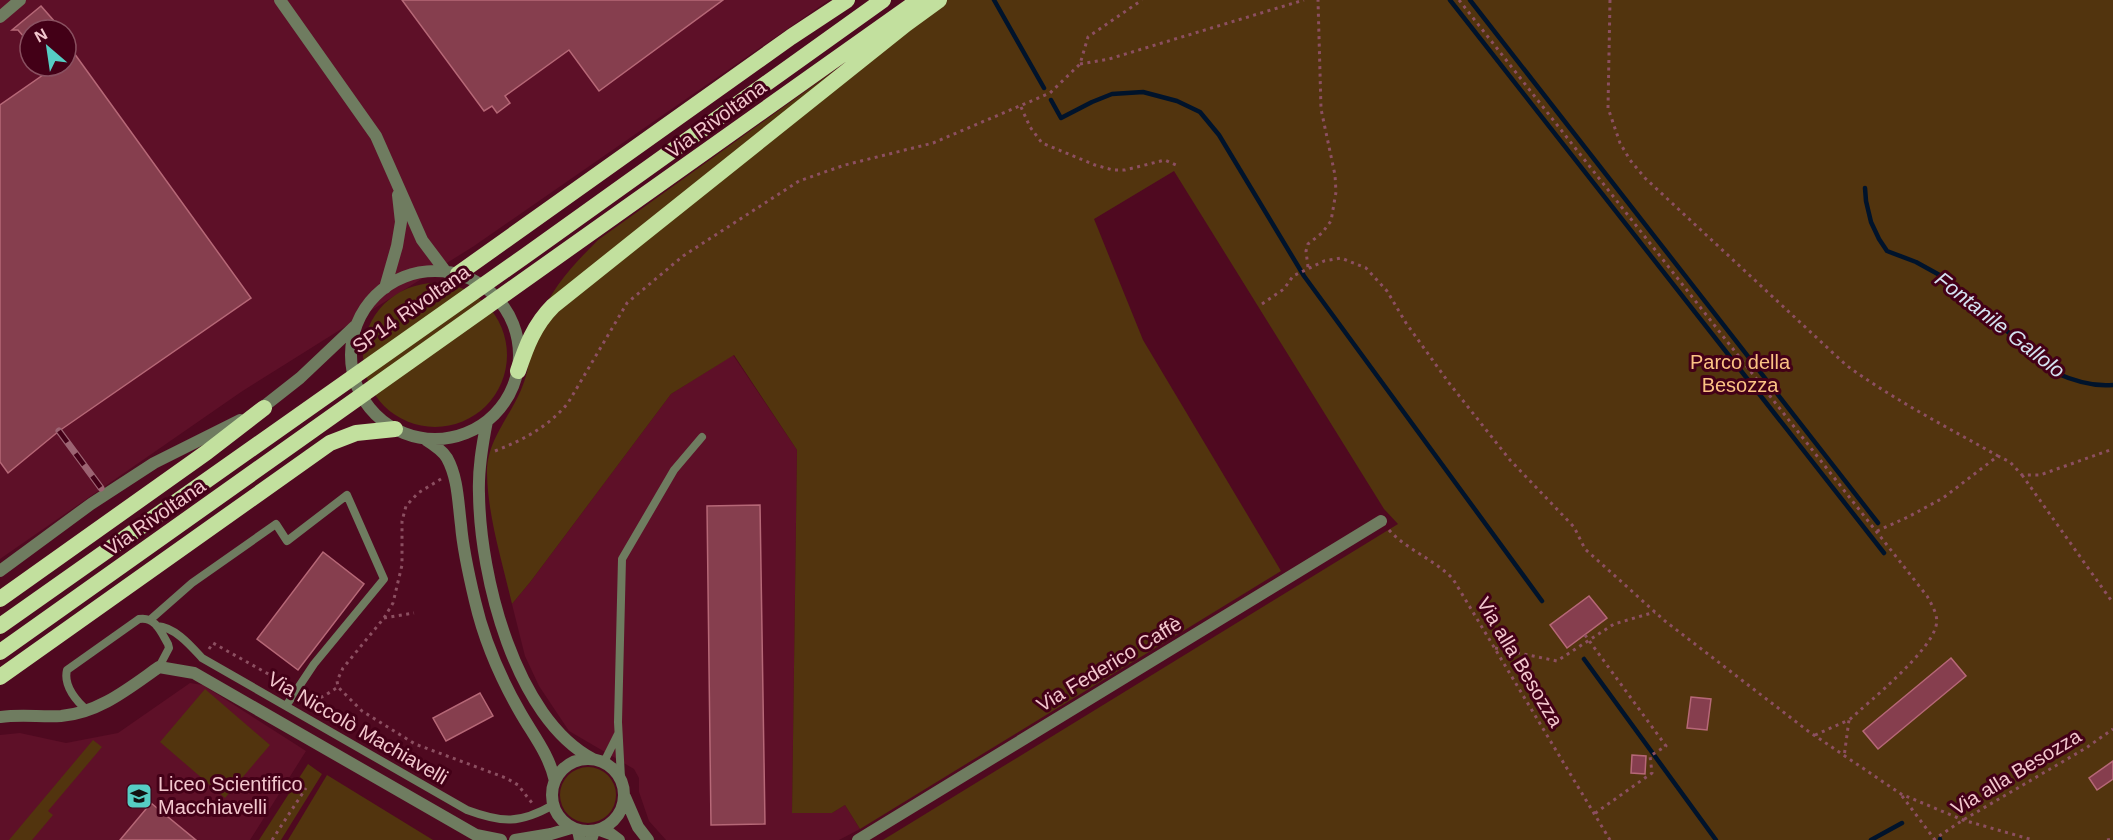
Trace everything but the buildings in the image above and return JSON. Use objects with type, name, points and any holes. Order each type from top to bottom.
[{"type":"highway","points":[[452,273],[847,0]]},
{"type":"highway","name":"Via Rivoltana","points":[[525,255],[883,0]]},
{"type":"highway","name":"Via Rivoltana","points":[[0,652],[919,0]]},
{"type":"highway","points":[[518,371],[533,332],[553,306],[939,0]]},
{"type":"highway","name":"SP14 Rivoltana","points":[[321,398],[525,255]]},
{"type":"highway","name":"Via Rivoltana","points":[[0,626],[321,398]]},
{"type":"highway","points":[[0,599],[207,452],[264,408]]},
{"type":"highway","points":[[0,677],[330,443],[356,433],[395,429]]},
{"type":"street","points":[[0,17],[20,0]]},
{"type":"street","points":[[280,0],[366,121],[381,145],[422,240],[452,273]]},
{"type":"street","points":[[385,288],[401,222],[396,179]]},
{"type":"street","points":[[417,273],[452,273],[487,289],[508,314],[518,338],[518,371],[509,396],[487,421],[458,436],[438,440],[425,439],[395,429],[379,418],[366,404],[355,382],[351,350],[357,325],[364,309],[385,288],[417,273]]},
{"type":"street","points":[[0,571],[91,504],[154,463],[264,408],[357,325]]},
{"type":"street","points":[[487,421],[480,458],[478,494],[481,530],[489,574],[510,651],[528,690],[551,724],[573,747],[614,769],[621,778],[625,796],[638,827],[648,840]]},
{"type":"street","points":[[425,439],[443,453],[452,471],[482,629],[520,713],[544,749],[552,766],[555,781],[552,797],[557,814],[577,833]]},
{"type":"street","name":"Via Federico Caffè","points":[[858,840],[1381,521]]},
{"type":"street","points":[[0,717],[61,716],[88,711],[109,701],[159,667],[194,674],[476,835],[501,840]]},
{"type":"street","points":[[555,781],[566,766],[574,762],[598,760]]},
{"type":"street","points":[[595,834],[615,821],[625,796]]},
{"type":"street","points":[[515,840],[551,834],[577,833],[610,834],[619,840]]},
{"type":"lane","points":[[621,778],[618,733],[622,560],[674,470],[702,437]]},
{"type":"lane","points":[[154,623],[192,584],[276,524],[287,541],[347,495],[384,579],[314,664],[286,706]]},
{"type":"lane","points":[[88,711],[79,703],[68,685],[65,676],[67,670],[139,619],[146,617],[154,623],[169,648],[159,667]]},
{"type":"lane","name":"Via Niccolò Machiavelli","points":[[154,623],[187,642],[202,658],[467,810],[487,818],[514,821],[539,814],[553,805]]},
{"type":"lane","points":[[598,760],[618,733]]},
{"type":"path","points":[[491,453],[522,440],[557,416],[568,403],[627,303],[692,250],[799,182],[845,165],[933,143],[1050,93],[1080,64],[1088,37],[1142,0]]},
{"type":"path","points":[[1080,64],[1109,59],[1304,0]]},
{"type":"path","points":[[1307,268],[1308,244],[1322,233],[1331,221],[1336,192],[1335,175],[1321,109],[1318,0]]},
{"type":"path","points":[[1459,0],[1877,531],[1927,596],[1935,612],[1937,624],[1932,637],[1899,676],[1848,720],[1814,735]]},
{"type":"path","points":[[1611,0],[1608,108],[1620,142],[1630,160],[1645,178],[1846,365],[1902,403],[2010,462],[2022,475],[2113,603]]},
{"type":"path","points":[[1020,107],[1034,134],[1042,143],[1095,165],[1113,170],[1125,170],[1165,160],[1176,165]]},
{"type":"path","points":[[1262,304],[1279,293],[1295,275],[1307,268],[1341,258],[1366,268],[1387,291],[1449,384],[1510,460],[1574,527],[1585,549],[1594,559],[1655,612],[1814,735],[1901,794],[1964,820],[2033,840]]},
{"type":"path","points":[[2022,475],[2040,475],[2113,448]]},
{"type":"path","points":[[1877,531],[1908,518],[1943,498],[1998,456]]},
{"type":"path","points":[[445,476],[418,493],[406,506],[402,520],[402,566],[393,603],[384,618],[343,668],[337,681],[338,687],[362,711],[415,744],[506,777],[518,785],[539,814]]},
{"type":"path","name":"Via alla Besozza","points":[[1381,521],[1394,535],[1430,559],[1454,579],[1610,840]]},
{"type":"path","points":[[1495,648],[1557,661],[1614,624],[1655,612]]},
{"type":"path","points":[[384,618],[414,613]]},
{"type":"path","points":[[1585,635],[1665,746],[1650,756],[1652,773],[1594,814]]},
{"type":"path","points":[[202,658],[213,643],[316,699],[338,687]]},
{"type":"path","points":[[1844,757],[1848,720]]},
{"type":"path","name":"Via alla Besozza","points":[[1934,840],[2086,748],[2113,729]]},
{"type":"path","points":[[272,840],[306,788]]},
{"type":"path","points":[[1901,794],[1934,840]]},
{"type":"path","points":[[2107,840],[2113,839]]},
{"type":"shaded area","points":[[0,0],[829,0],[474,246],[241,392],[0,559]]},
{"type":"shaded area","points":[[733,355],[797,450],[792,813],[832,813],[845,805],[860,829],[839,840],[666,840],[649,821],[639,792],[639,778],[634,769],[569,731],[539,686],[525,656],[512,604],[671,394]]},
{"type":"shaded area","name":"Liceo Scientifico Macchiavelli","points":[[190,683],[203,685],[306,751],[250,840],[0,840],[0,735],[20,733],[66,743],[118,733]]},
{"type":"green space","name":"Parco della Besozza","points":[[933,0],[2113,0],[2113,840],[883,840],[1398,524],[1384,509],[1174,171],[1094,219],[1143,340],[1281,571],[860,829],[845,805],[832,813],[792,813],[797,450],[734,355],[671,394],[512,604],[493,523],[488,490],[488,462],[494,441],[524,382],[536,328],[544,308],[564,277],[589,249],[598,240]]},
{"type":"green space","points":[[435,283],[463,288],[486,304],[502,327],[507,355],[502,383],[486,406],[463,422],[435,427],[407,422],[384,406],[368,383],[363,355],[368,327],[384,304],[407,288]]},
{"type":"green space","points":[[205,689],[270,745],[225,798],[160,742]]},
{"type":"green space","points":[[93,740],[102,747],[48,811],[53,815],[32,840],[9,840]]},
{"type":"green space","points":[[308,764],[322,774],[281,840],[259,840]]},
{"type":"green space","points":[[588,767],[599,769],[608,775],[614,784],[616,795],[614,806],[608,815],[599,821],[588,823],[577,821],[568,815],[562,806],[560,795],[562,784],[568,775],[577,769]]},
{"type":"green space","points":[[327,775],[433,840],[288,840]]},
{"type":"waterway","points":[[994,0],[1044,88]]},
{"type":"waterway","points":[[1450,0],[1884,553]]},
{"type":"waterway","points":[[1470,0],[1878,523]]},
{"type":"waterway","points":[[1051,100],[1061,118],[1112,94],[1143,92],[1177,101],[1200,112],[1219,135],[1304,276],[1542,601]]},
{"type":"waterway","name":"Fontanile Gallolo","points":[[1865,188],[1871,222],[1887,251],[1916,262],[1945,278],[2056,373],[2084,383],[2113,385]]},
{"type":"waterway","points":[[1584,659],[1716,840]]},
{"type":"waterway","points":[[1871,840],[1902,823]]},
{"type":"railway","points":[[59,431],[101,488]]},
{"type":"place","name":"Liceo Scientifico Macchiavelli","points":[[139,796]]}]
